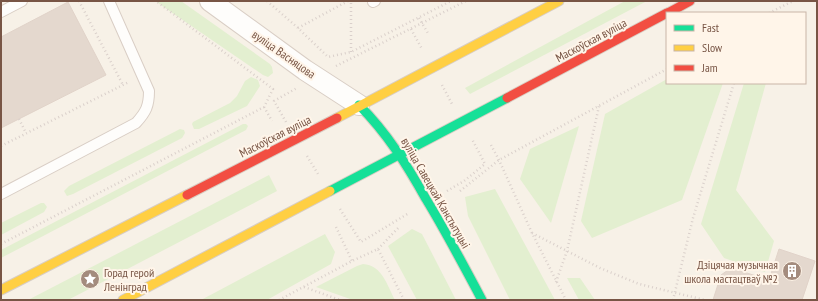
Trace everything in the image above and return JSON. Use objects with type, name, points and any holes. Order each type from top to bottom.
[{"type":"main road","name":"Маскоўская вуліца","points":[[1,290],[559,1]]},
{"type":"main road","name":"Маскоўская вуліца","points":[[669,12],[690,1]]},
{"type":"main road","name":"Маскоўская вуліца","points":[[123,300],[401,155],[462,121],[666,14]]},
{"type":"main road","name":"вуліца Савецкай Канстытуцыі","points":[[359,105],[382,128],[401,155],[432,207],[482,300]]},
{"type":"street","name":"вуліца Васняцова","points":[[210,1],[305,70],[359,105]]},
{"type":"lane","points":[[1,12],[22,1]]},
{"type":"lane","points":[[1,194],[136,123],[144,114],[149,103],[149,90],[109,1]]},
{"type":"path","points":[[79,1],[123,85]]},
{"type":"path","points":[[1,244],[264,107],[273,88],[156,1]]},
{"type":"path","points":[[266,1],[328,56],[351,52],[451,1]]},
{"type":"path","points":[[298,28],[349,1],[351,52]]},
{"type":"path","points":[[338,65],[466,1]]},
{"type":"path","points":[[772,12],[793,1]]},
{"type":"path","points":[[418,18],[428,35]]},
{"type":"path","points":[[411,29],[485,164],[464,181]]},
{"type":"path","points":[[460,191],[499,160],[666,69]]},
{"type":"path","points":[[1,146],[123,85],[143,77]]},
{"type":"path","points":[[673,300],[693,218],[734,84]]},
{"type":"path","points":[[292,91],[274,101],[361,242],[395,221]]},
{"type":"path","points":[[556,282],[567,251],[599,106]]},
{"type":"path","points":[[264,107],[272,121]]},
{"type":"path","points":[[19,119],[26,134]]},
{"type":"path","points":[[491,145],[532,234],[566,300]]},
{"type":"path","points":[[279,300],[352,261],[378,249],[400,226]]},
{"type":"path","points":[[336,227],[352,261]]},
{"type":"path","points":[[532,234],[600,268],[639,284],[705,300]]},
{"type":"path","points":[[378,249],[404,300]]},
{"type":"path","points":[[304,287],[340,300]]},
{"type":"green space","points":[[155,1],[181,1],[270,64],[273,73],[268,77],[263,75]]},
{"type":"green space","points":[[625,1],[647,1],[470,94],[465,88]]},
{"type":"green space","points":[[251,77],[258,80],[260,86],[247,106],[199,129],[194,129],[192,124],[193,122],[230,103],[237,96],[245,81]]},
{"type":"green space","points":[[666,80],[666,84],[723,84],[682,200],[592,238],[581,221],[605,114]]},
{"type":"green space","points":[[744,84],[766,84],[736,190],[774,241],[765,272],[724,258],[701,224]]},
{"type":"green space","points":[[243,124],[248,126],[246,130],[1,258],[1,250]]},
{"type":"green space","points":[[579,126],[551,223],[520,179],[530,149]]},
{"type":"green space","points":[[180,129],[184,130],[185,133],[182,138],[73,194],[67,196],[64,191],[69,186]]},
{"type":"green space","points":[[269,175],[277,191],[68,300],[28,300]]},
{"type":"green space","points":[[495,189],[555,300],[510,300],[468,216],[465,197]]},
{"type":"green space","points":[[41,203],[44,203],[47,207],[44,212],[1,235],[1,223]]},
{"type":"green space","points":[[412,229],[422,234],[456,300],[417,300],[388,246]]},
{"type":"green space","points":[[325,234],[335,252],[331,264],[267,300],[201,300]]},
{"type":"green space","points":[[363,264],[370,265],[379,272],[395,300],[353,300],[316,287],[357,266]]},
{"type":"green space","points":[[567,278],[580,278],[595,300],[579,300]]},
{"type":"building","points":[[68,2],[106,75],[1,128],[1,37]]},
{"type":"building","name":"Дзіцячая музычная школа мастацтваў №2","points":[[779,249],[815,261],[802,300],[713,300],[721,275],[731,268],[769,280]]},
{"type":"traffic: fast","points":[[330,191],[507,98]]},
{"type":"traffic: fast","points":[[359,105],[379,127],[404,162],[441,224],[482,300]]},
{"type":"traffic: slow","points":[[337,118],[559,1]]},
{"type":"traffic: slow","points":[[123,300],[330,191]]},
{"type":"traffic: slow","points":[[1,290],[187,195]]},
{"type":"traffic: jam","points":[[670,12],[690,1]]},
{"type":"traffic: jam","points":[[507,98],[666,14]]},
{"type":"traffic: jam","points":[[187,195],[337,118]]},
{"type":"place","name":"Дзіцячая музычная школа мастацтваў №2","points":[[792,271]]},
{"type":"place","name":"Горад герой Ленінград","points":[[90,279]]}]
